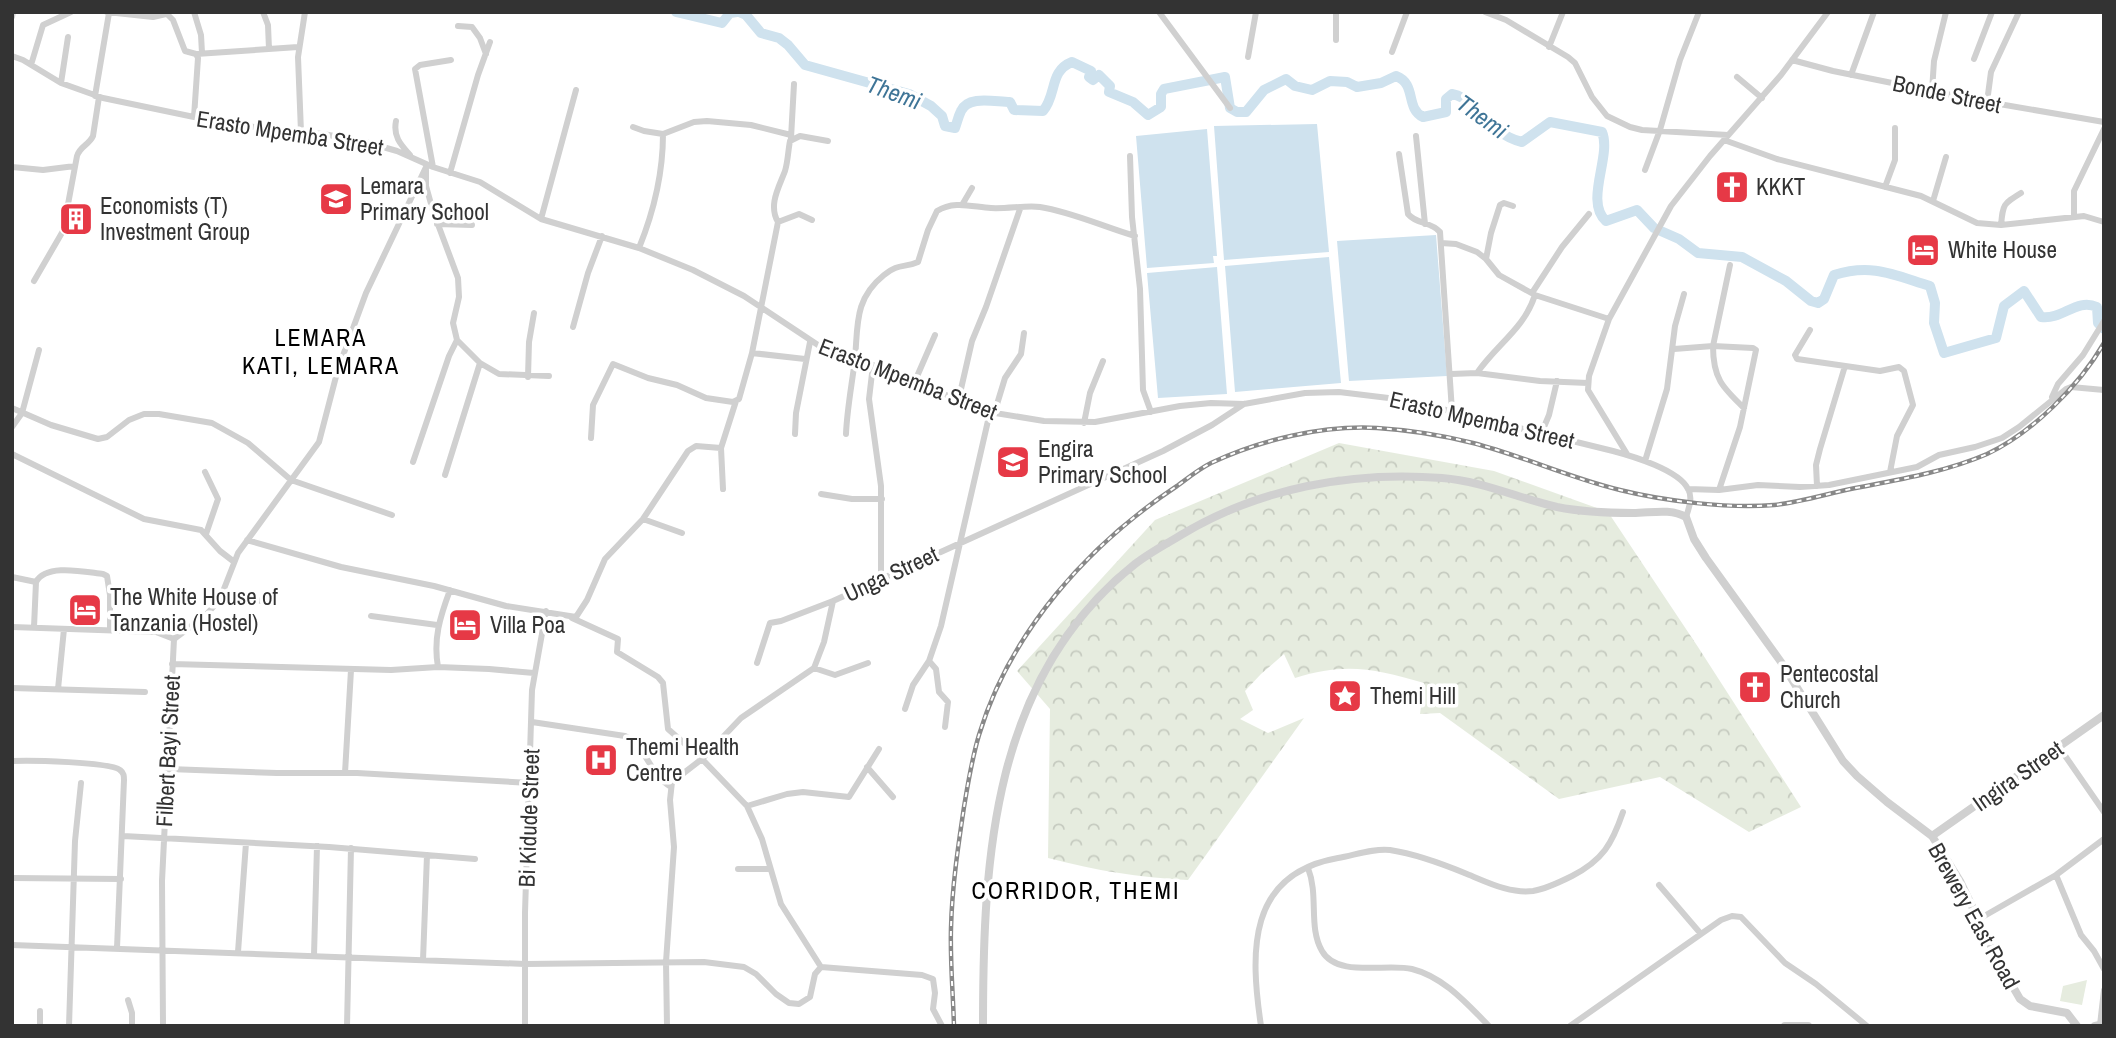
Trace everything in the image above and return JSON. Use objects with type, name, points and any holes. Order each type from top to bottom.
[{"type":"street","points":[[31,65],[43,24],[71,12]]},
{"type":"street","points":[[34,281],[63,231],[79,151],[93,136],[107,12],[153,17],[165,13],[173,20],[185,51],[199,54],[299,47]]},
{"type":"street","points":[[194,12],[201,35],[194,117]]},
{"type":"street","points":[[264,12],[268,25],[269,49]]},
{"type":"street","points":[[301,132],[297,66],[305,12]]},
{"type":"street","points":[[1159,12],[1230,108]]},
{"type":"street","points":[[1248,57],[1256,12]]},
{"type":"street","points":[[1336,12],[1336,40]]},
{"type":"street","points":[[1392,52],[1407,12]]},
{"type":"street","points":[[1485,12],[1506,20],[1575,63],[1592,97],[1611,119],[1630,127],[1726,137],[1777,159],[1933,201],[1970,221],[2001,225],[2084,216],[2104,222]]},
{"type":"street","points":[[1549,47],[1563,12]]},
{"type":"street","points":[[1645,170],[1660,130],[1680,60],[1699,12]]},
{"type":"street","points":[[1627,454],[1588,390],[1594,359],[1609,318],[1661,220],[1690,179],[1762,98],[1828,12]]},
{"type":"street","points":[[1851,75],[1874,12]]},
{"type":"street","points":[[1933,91],[1934,61],[1946,12]]},
{"type":"street","points":[[1974,59],[1992,12]]},
{"type":"street","points":[[1987,102],[1991,72],[2019,12]]},
{"type":"street","points":[[458,26],[472,27],[480,38],[485,54]]},
{"type":"street","points":[[61,83],[68,37]]},
{"type":"street","points":[[450,173],[490,42]]},
{"type":"street","name":"Erasto Mpemba Street","points":[[12,56],[61,83],[97,96],[194,117],[362,141],[411,157],[429,167],[487,186],[541,219],[639,248],[715,281],[824,349],[873,365],[958,402],[992,413],[1023,419],[1084,423],[1105,422],[1200,404],[1244,404],[1305,393],[1328,392],[1397,399],[1627,454],[1681,480],[1688,489]]},
{"type":"street","points":[[451,60],[420,65],[415,69],[429,167],[429,196],[458,278],[459,297],[453,323],[457,340],[480,363],[499,374],[549,376]]},
{"type":"street","name":"Bonde Street","points":[[1792,60],[1851,75],[2104,122]]},
{"type":"street","points":[[1737,77],[1762,98]]},
{"type":"street","points":[[723,489],[721,448],[736,401],[742,392],[752,353],[778,222],[775,216],[775,196],[786,167],[791,138],[794,84]]},
{"type":"street","points":[[541,219],[576,90]]},
{"type":"street","points":[[396,121],[394,130],[399,143],[411,157]]},
{"type":"street","points":[[633,127],[663,134],[694,122],[707,121],[751,125],[791,138],[800,136],[828,141]]},
{"type":"street","points":[[1885,187],[1895,160],[1895,128]]},
{"type":"street","points":[[2074,217],[2074,191],[2104,130]]},
{"type":"street","points":[[639,248],[655,202],[662,163],[663,134]]},
{"type":"street","points":[[1416,136],[1425,224]]},
{"type":"street","points":[[1399,154],[1409,214],[1414,221],[1438,229],[1441,243],[1452,411]]},
{"type":"street","points":[[1130,156],[1132,217],[1142,309],[1143,390],[1151,412]]},
{"type":"street","points":[[1933,201],[1946,157]]},
{"type":"street","points":[[12,167],[43,170],[75,166]]},
{"type":"street","points":[[12,626],[156,632],[174,639],[215,606],[223,593],[233,561],[319,442],[338,369],[366,293],[429,167]]},
{"type":"street","points":[[962,205],[972,188]]},
{"type":"street","points":[[2001,225],[2003,206],[2021,193]]},
{"type":"street","points":[[1486,259],[1500,205],[1504,203],[1513,206]]},
{"type":"street","points":[[846,434],[857,318],[868,292],[883,275],[896,266],[918,262],[937,211],[962,205],[1020,209],[1036,206],[1057,210],[1135,236]]},
{"type":"street","points":[[958,402],[972,341],[1020,209]]},
{"type":"street","points":[[778,222],[799,214],[812,220]]},
{"type":"street","points":[[1477,373],[1530,312],[1534,294],[1562,247],[1589,214]]},
{"type":"street","points":[[437,224],[472,225]]},
{"type":"street","points":[[572,327],[587,273],[602,236]]},
{"type":"street","points":[[1441,243],[1466,247],[1486,259],[1499,275],[1534,294],[1609,318]]},
{"type":"street","points":[[1730,265],[1713,346],[1713,358],[1720,385],[1744,408]]},
{"type":"street","points":[[1645,461],[1663,405],[1674,349],[1674,330],[1684,294]]},
{"type":"street","points":[[528,377],[528,342],[534,313]]},
{"type":"street","points":[[2052,399],[2058,384],[2094,339],[2104,321]]},
{"type":"street","points":[[1810,330],[1795,355],[1797,359],[1880,371],[1899,367],[1904,370],[1913,404],[1897,436],[1890,472]]},
{"type":"street","points":[[905,709],[913,685],[929,661],[941,626],[992,413],[1005,378],[1021,354],[1024,333]]},
{"type":"street","points":[[915,381],[935,335]]},
{"type":"street","points":[[413,462],[457,340]]},
{"type":"street","points":[[795,434],[796,413],[810,342]]},
{"type":"street","points":[[1674,349],[1713,346],[1756,350],[1744,408],[1719,490]]},
{"type":"street","points":[[12,427],[22,413],[39,350]]},
{"type":"street","points":[[752,353],[806,359]]},
{"type":"street","points":[[1084,423],[1090,393],[1103,361]]},
{"type":"street","points":[[445,475],[480,363]]},
{"type":"street","points":[[591,438],[593,405],[613,364],[648,378],[677,385],[706,398],[736,401]]},
{"type":"street","points":[[873,365],[869,398],[882,499],[881,579]]},
{"type":"street","points":[[1817,486],[1816,465],[1819,449],[1845,366]]},
{"type":"street","points":[[1451,374],[1477,373],[1588,383]]},
{"type":"street","points":[[1541,434],[1549,415],[1557,381]]},
{"type":"street","points":[[983,1026],[984,944],[994,825],[1009,758],[1030,696],[1057,648],[1098,597],[1136,563],[1197,525],[1238,505],[1292,489],[1364,477],[1442,478],[1497,488],[1556,506],[1607,512],[1663,511],[1686,517],[1690,501],[1688,489],[1719,490],[1758,485],[1817,486],[1917,467],[1939,455],[2002,438],[2071,387],[2104,390]]},
{"type":"street","name":"Unga Street","points":[[814,668],[824,642],[833,601],[1163,451],[1244,404]]},
{"type":"street","points":[[12,408],[98,439],[107,438],[129,421],[144,414],[203,420],[220,426],[248,443],[291,480],[392,515]]},
{"type":"street","points":[[569,617],[579,615],[605,559],[643,519],[691,448],[721,448]]},
{"type":"street","points":[[12,454],[144,519],[191,527],[206,534],[211,542],[233,561]]},
{"type":"street","points":[[205,472],[218,499],[206,534]]},
{"type":"street","points":[[821,494],[852,499],[882,499]]},
{"type":"street","name":"Brewery East Road","points":[[1686,517],[1694,539],[1706,558],[1781,662],[1843,761],[1887,802],[1932,836],[2020,999],[2030,1006],[2067,1013],[2077,1026]]},
{"type":"street","points":[[643,519],[682,533]]},
{"type":"street","points":[[247,540],[341,567],[450,590],[506,606],[569,617],[616,638],[619,641],[617,652],[658,677],[665,690],[668,729],[702,759],[747,806],[762,839],[781,904],[821,967]]},
{"type":"street","points":[[34,627],[36,582],[41,574],[53,571],[103,573],[107,576],[110,630]]},
{"type":"street","points":[[12,577],[36,582]]},
{"type":"street","points":[[438,667],[437,625],[450,590]]},
{"type":"street","points":[[223,593],[275,604]]},
{"type":"street","points":[[757,663],[770,623],[833,601]]},
{"type":"street","name":"Bi Kidude Street","points":[[525,1026],[534,673],[546,611]]},
{"type":"street","points":[[372,616],[437,625]]},
{"type":"street","points":[[58,689],[64,629]]},
{"type":"street","name":"Filbert Bayi Street","points":[[163,1026],[164,837],[174,639]]},
{"type":"street","points":[[929,661],[936,669],[939,692],[948,702],[945,727]]},
{"type":"street","points":[[667,1026],[666,962],[673,860],[671,787],[675,779],[702,759],[741,718],[814,668],[839,675],[868,663]]},
{"type":"street","points":[[173,664],[351,670],[438,667],[534,673]]},
{"type":"street","points":[[345,773],[346,717],[351,670]]},
{"type":"street","points":[[12,688],[145,692]]},
{"type":"street","name":"Ingira Street","points":[[1932,836],[2104,715]]},
{"type":"street","points":[[532,722],[625,736],[635,741],[655,774],[671,787]]},
{"type":"street","points":[[2059,747],[2104,813]]},
{"type":"street","points":[[747,806],[803,792],[849,797],[879,750]]},
{"type":"street","points":[[12,761],[44,761],[119,769],[124,780],[117,948]]},
{"type":"street","points":[[867,767],[893,797]]},
{"type":"street","points":[[169,769],[345,773],[530,783]]},
{"type":"street","points":[[69,1026],[75,841],[81,783]]},
{"type":"street","points":[[1261,1026],[1255,939],[1262,914],[1275,891],[1290,875],[1329,859],[1387,850],[1433,862],[1490,884],[1517,891],[1532,891],[1550,886],[1591,865],[1606,851],[1623,812]]},
{"type":"street","points":[[123,835],[351,848],[475,859]]},
{"type":"street","points":[[1979,919],[2056,875],[2104,839]]},
{"type":"street","points":[[238,952],[246,842]]},
{"type":"street","points":[[314,955],[317,846]]},
{"type":"street","points":[[347,1026],[351,848]]},
{"type":"street","points":[[423,960],[427,855]]},
{"type":"street","points":[[1308,867],[1315,897],[1315,930],[1323,954],[1332,962],[1352,968],[1392,966],[1427,974],[1440,981],[1489,1026]]},
{"type":"street","points":[[738,869],[769,869]]},
{"type":"street","points":[[2056,875],[2081,935],[2104,969]]},
{"type":"street","points":[[12,878],[121,879]]},
{"type":"street","points":[[1659,885],[1701,934]]},
{"type":"street","points":[[1570,1026],[1721,920],[1732,916],[1741,918],[1785,963],[1867,1026]]},
{"type":"street","points":[[12,944],[525,964],[666,962],[741,966],[756,974],[783,1001],[793,1004],[799,1004],[810,997],[815,974],[821,967]]},
{"type":"street","points":[[821,967],[932,977],[935,992],[933,1009],[942,1026]]},
{"type":"street","points":[[2100,1025],[2104,990]]},
{"type":"street","points":[[128,1000],[132,1026]]},
{"type":"street","points":[[40,1011],[40,1026]]},
{"type":"street","points":[[1785,1026],[1808,1026]]},
{"type":"green space","points":[[1339,443],[1494,471],[1608,512],[1801,807],[1749,832],[1660,777],[1559,799],[1440,713],[1420,714],[1424,683],[1360,669],[1330,670],[1295,678],[1284,654],[1245,691],[1253,710],[1240,719],[1268,733],[1304,718],[1188,880],[1118,873],[1048,858],[1050,709],[1017,671],[1155,520]]},
{"type":"green space","points":[[2087,980],[2082,1005],[2060,1001],[2063,986]]},
{"type":"water","points":[[1317,124],[1329,252],[1224,260],[1214,126]]},
{"type":"water","points":[[1207,129],[1217,256],[1213,256],[1214,263],[1147,268],[1136,136]]},
{"type":"water","points":[[1436,235],[1447,376],[1349,381],[1337,241]]},
{"type":"water","points":[[1329,257],[1341,383],[1235,392],[1225,266]]},
{"type":"water","points":[[1217,267],[1227,394],[1158,398],[1147,273]]},
{"type":"waterway","name":"Themi","points":[[676,12],[722,23],[730,13],[737,12]]},
{"type":"waterway","name":"Themi","points":[[739,12],[746,15],[761,33],[779,38],[788,45],[805,65],[909,94],[931,106],[942,116],[945,126],[955,128],[964,106],[976,101],[1010,102],[1014,110],[1043,111],[1056,77],[1072,62],[1091,71],[1089,77],[1093,80],[1099,75],[1110,86],[1109,92],[1133,102],[1148,115],[1161,107],[1161,94],[1164,89],[1225,77],[1230,108],[1237,112],[1246,112],[1264,90],[1286,79],[1295,86],[1312,90],[1330,81],[1347,82],[1357,87],[1381,83],[1396,76],[1407,85],[1414,108],[1423,117],[1446,112],[1446,99],[1452,94],[1462,98],[1503,134],[1522,142],[1550,122],[1602,132],[1604,153],[1598,202],[1606,221],[1637,210],[1654,228],[1679,239],[1698,253],[1742,257],[1786,281],[1811,301],[1818,303],[1824,299],[1834,275],[1860,270],[1883,272],[1930,286],[1935,303],[1934,323],[1944,353],[1996,338],[2004,306],[2024,291],[2041,317],[2056,315],[2082,305],[2097,307],[2098,323],[2104,329]]},
{"type":"railway","points":[[954,1026],[951,940],[956,867],[972,762],[993,697],[1010,661],[1032,627],[1056,594],[1083,564],[1144,509],[1207,465],[1250,447],[1292,436],[1335,429],[1377,428],[1425,433],[1473,443],[1601,485],[1656,498],[1737,506],[1785,504],[1925,474],[1987,454],[2021,434],[2053,407],[2082,376],[2104,343]]},
{"type":"place","name":"KKKT","points":[[1732,187]]},
{"type":"place","name":"Lemara Primary School","points":[[336,199]]},
{"type":"place","name":"Economists (T) Investment Group","points":[[76,219]]},
{"type":"place","name":"White House","points":[[1923,250]]},
{"type":"place","name":"Engira Primary School","points":[[1013,462]]},
{"type":"place","name":"The White House of Tanzania (Hostel)","points":[[85,610]]},
{"type":"place","name":"Villa Poa","points":[[465,625]]},
{"type":"place","name":"Pentecostal Church","points":[[1755,687]]},
{"type":"place","name":"Themi Hill","points":[[1345,696]]},
{"type":"place","name":"Themi Health Centre","points":[[601,760]]},
{"type":"district","name":"LEMARA KATI, LEMARA","points":[[321,352]]},
{"type":"district","name":"CORRIDOR, THEMI","points":[[1076,891]]}]
